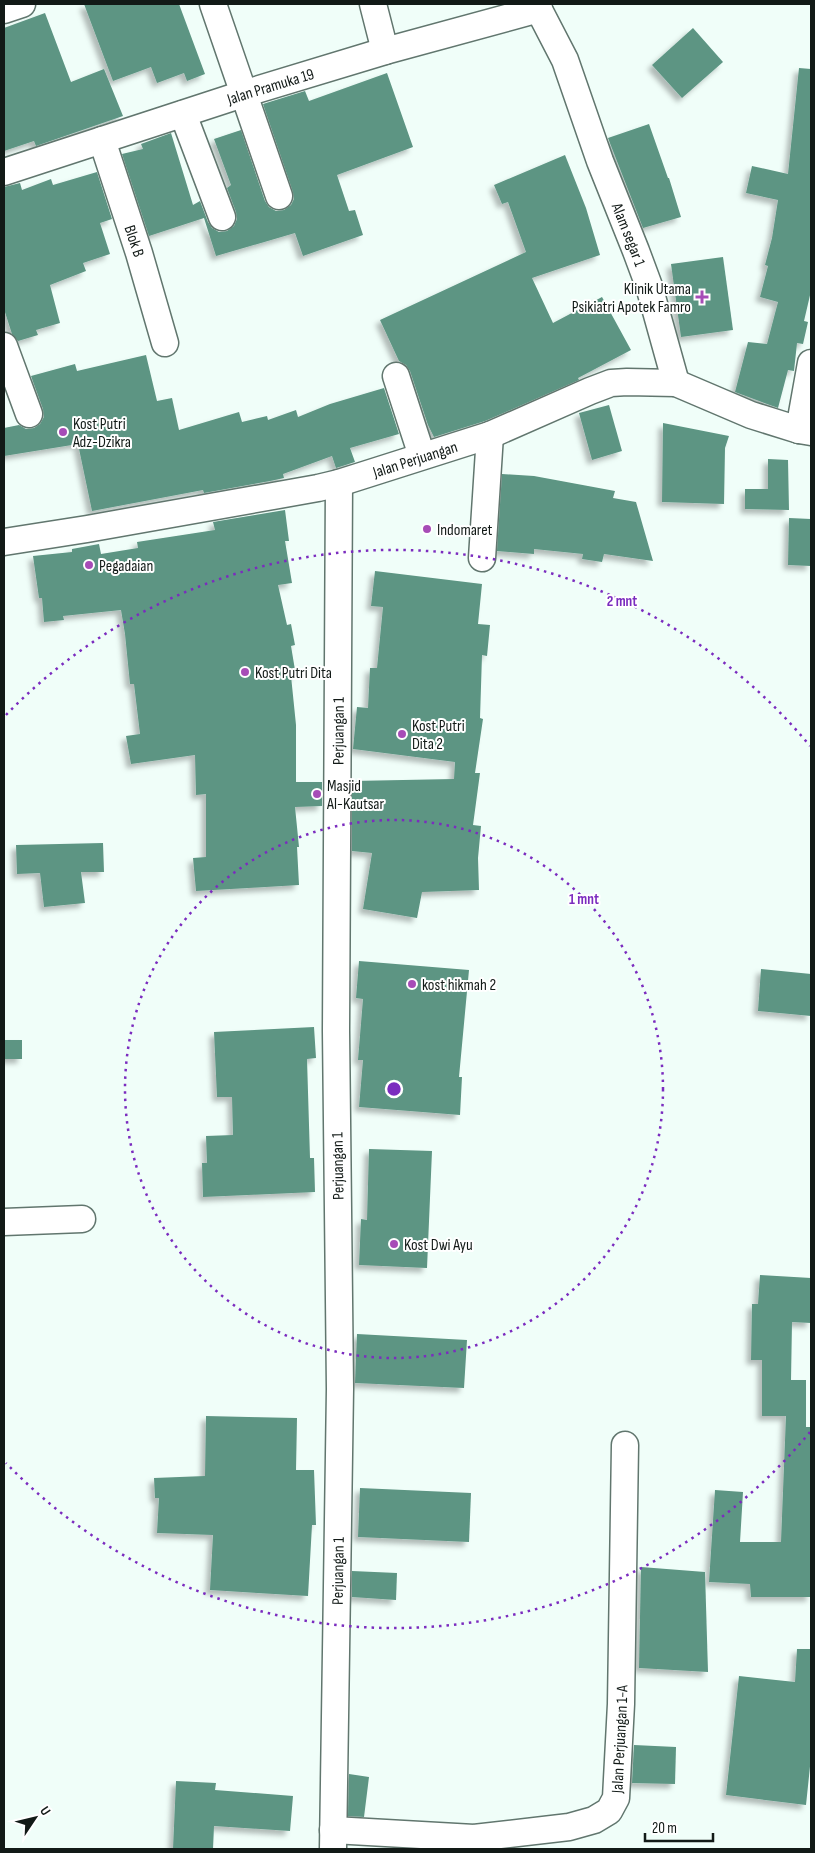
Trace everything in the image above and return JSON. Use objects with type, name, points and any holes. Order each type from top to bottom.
[{"type":"street","points":[[4,10],[22,4]]},
{"type":"street","points":[[213,4],[279,196]]},
{"type":"street","points":[[373,4],[385,50]]},
{"type":"street","name":"Jalan Pramuka 19","points":[[4,172],[243,94],[537,6]]},
{"type":"street","name":"Alam segar 1","points":[[537,6],[565,60],[600,161],[649,286],[676,383]]},
{"type":"street","points":[[183,114],[222,217]]},
{"type":"street","name":"Blok B","points":[[102,140],[166,343]]},
{"type":"street","points":[[4,346],[29,414]]},
{"type":"street","points":[[805,431],[811,363]]},
{"type":"street","points":[[396,376],[422,456]]},
{"type":"street","name":"Jalan Perjuangan","points":[[4,542],[339,483],[490,435],[590,391],[612,384],[634,381],[676,383],[751,415],[805,431]]},
{"type":"street","points":[[482,558],[490,435]]},
{"type":"street","name":"Perjuangan 1","points":[[333,1840],[340,1388],[336,1031],[339,483]]},
{"type":"street","points":[[4,1222],[82,1218]]},
{"type":"street","name":"Jalan Perjuangan 1-A","points":[[333,1840],[474,1838],[569,1827],[594,1820],[609,1811],[616,1798],[620,1714],[625,1446]]},
{"type":"building","points":[[84,4],[179,4],[205,74],[187,81],[184,73],[157,83],[151,67],[113,81]]},
{"type":"building","points":[[45,13],[71,82],[104,69],[123,116],[36,146],[34,141],[4,151],[4,28]]},
{"type":"building","points":[[693,28],[723,62],[682,98],[652,65]]},
{"type":"building","points":[[799,68],[811,69],[811,291],[804,321],[808,322],[803,344],[797,343],[794,371],[788,370],[778,408],[735,392],[748,342],[767,344],[778,302],[760,297],[768,266],[765,265],[772,238],[778,200],[746,193],[752,166],[788,174]]},
{"type":"building","points":[[387,73],[413,147],[337,175],[349,211],[355,210],[363,235],[303,256],[295,233],[216,256],[204,218],[149,236],[122,154],[143,149],[141,144],[171,133],[193,205],[200,201],[212,228],[219,232],[227,231],[234,226],[237,219],[227,188],[231,185],[214,139],[241,130],[265,201],[269,207],[276,211],[284,210],[291,205],[294,199],[293,192],[263,104],[305,91],[309,101]]},
{"type":"building","points":[[649,124],[681,217],[643,228],[608,138]]},
{"type":"building","points":[[565,155],[586,208],[600,255],[532,278],[553,323],[602,297],[631,350],[578,378],[579,380],[485,421],[434,437],[428,425],[410,371],[406,365],[399,361],[380,320],[526,252],[508,202],[502,204],[494,185]]},
{"type":"building","points":[[97,172],[112,219],[100,223],[110,254],[83,263],[86,271],[50,285],[60,323],[36,330],[38,335],[18,341],[12,334],[4,309],[4,187],[20,183],[22,190],[51,179],[53,185]]},
{"type":"building","name":"Klinik Utama Psikiatri Apotek Famro","points":[[723,257],[733,330],[681,337],[671,264]]},
{"type":"building","points":[[146,355],[157,401],[172,398],[179,430],[239,412],[242,422],[267,416],[268,420],[296,410],[298,417],[330,404],[384,388],[399,434],[350,448],[355,462],[336,468],[332,456],[283,474],[284,478],[204,493],[203,490],[92,511],[78,444],[4,456],[4,428],[19,425],[26,429],[34,428],[40,424],[44,417],[31,376],[75,364],[77,371]]},
{"type":"building","points":[[609,405],[622,451],[592,460],[579,413]]},
{"type":"building","points":[[663,423],[729,436],[725,448],[724,504],[662,502]]},
{"type":"building","points":[[768,459],[788,460],[789,510],[745,509],[745,489],[768,489]]},
{"type":"building","points":[[502,474],[534,476],[615,491],[613,498],[636,502],[653,561],[604,554],[602,562],[582,559],[583,554],[534,549],[534,554],[497,551]]},
{"type":"building","points":[[285,510],[289,541],[285,541],[292,583],[278,585],[287,625],[291,624],[295,645],[291,646],[296,676],[291,676],[296,725],[296,782],[322,782],[322,806],[295,807],[299,847],[297,847],[299,885],[196,891],[193,858],[206,857],[206,794],[196,795],[195,755],[131,764],[126,736],[140,734],[134,684],[130,684],[121,610],[63,616],[64,620],[44,622],[42,598],[39,598],[33,556],[72,552],[72,549],[99,544],[101,554],[138,548],[137,542],[215,530],[213,522]]},
{"type":"building","points":[[789,518],[811,519],[811,566],[788,565]]},
{"type":"building","points":[[375,571],[482,584],[478,624],[490,625],[487,656],[482,655],[480,718],[483,719],[475,773],[480,773],[473,825],[481,826],[478,858],[479,890],[422,892],[417,918],[363,909],[372,853],[352,851],[352,781],[454,779],[455,762],[353,749],[357,707],[368,708],[370,668],[377,668],[383,607],[371,606]]},
{"type":"building","points":[[103,843],[104,872],[81,872],[85,903],[44,907],[40,873],[17,874],[16,845]]},
{"type":"building","points":[[359,961],[469,970],[459,1077],[462,1077],[460,1115],[359,1107],[363,1060],[358,1060],[363,999],[356,998]]},
{"type":"building","points":[[761,969],[811,974],[811,1016],[758,1011]]},
{"type":"building","points":[[314,1027],[316,1058],[307,1059],[310,1158],[314,1158],[315,1192],[203,1197],[202,1163],[207,1163],[206,1136],[233,1135],[232,1097],[217,1097],[214,1032]]},
{"type":"building","points":[[4,1040],[22,1040],[22,1059],[4,1059]]},
{"type":"building","points":[[369,1149],[432,1151],[427,1268],[359,1265],[361,1219],[367,1220]]},
{"type":"building","points":[[760,1275],[811,1278],[811,1323],[792,1322],[791,1380],[806,1380],[806,1427],[811,1427],[811,1597],[751,1597],[750,1584],[709,1582],[715,1490],[743,1492],[740,1542],[781,1542],[786,1416],[762,1416],[762,1360],[751,1360],[752,1304],[758,1304]]},
{"type":"building","points":[[357,1334],[467,1340],[464,1388],[355,1383]]},
{"type":"building","points":[[206,1416],[297,1418],[296,1470],[314,1470],[316,1525],[312,1525],[308,1596],[210,1590],[213,1535],[157,1533],[159,1498],[155,1498],[154,1478],[205,1476]]},
{"type":"building","points":[[360,1488],[471,1493],[469,1542],[358,1537]]},
{"type":"building","points":[[641,1567],[705,1572],[708,1672],[639,1668]]},
{"type":"building","points":[[352,1571],[397,1573],[396,1600],[352,1597]]},
{"type":"building","points":[[797,1649],[811,1649],[811,1757],[806,1805],[726,1795],[739,1676],[795,1682]]},
{"type":"building","points":[[634,1745],[676,1747],[675,1784],[632,1783]]},
{"type":"building","points":[[349,1774],[369,1777],[364,1817],[348,1816]]},
{"type":"building","points":[[176,1781],[216,1783],[215,1790],[293,1796],[290,1831],[214,1826],[213,1849],[173,1849]]},
{"type":"place","name":"Klinik Utama Psikiatri Apotek Famro","points":[[702,297]]},
{"type":"place","name":"Kost Putri Adz-Dzikra","points":[[63,432]]},
{"type":"place","name":"Indomaret","points":[[427,529]]},
{"type":"place","name":"Pegadaian","points":[[89,565]]},
{"type":"place","name":"Kost Putri Dita","points":[[245,672]]},
{"type":"place","name":"Kost Putri Dita 2","points":[[402,734]]},
{"type":"place","name":"Masjid Al-Kautsar","points":[[317,794]]},
{"type":"place","name":"kost hikmah 2","points":[[412,984]]},
{"type":"place","name":"Kost Dwi Ayu","points":[[394,1244]]}]
